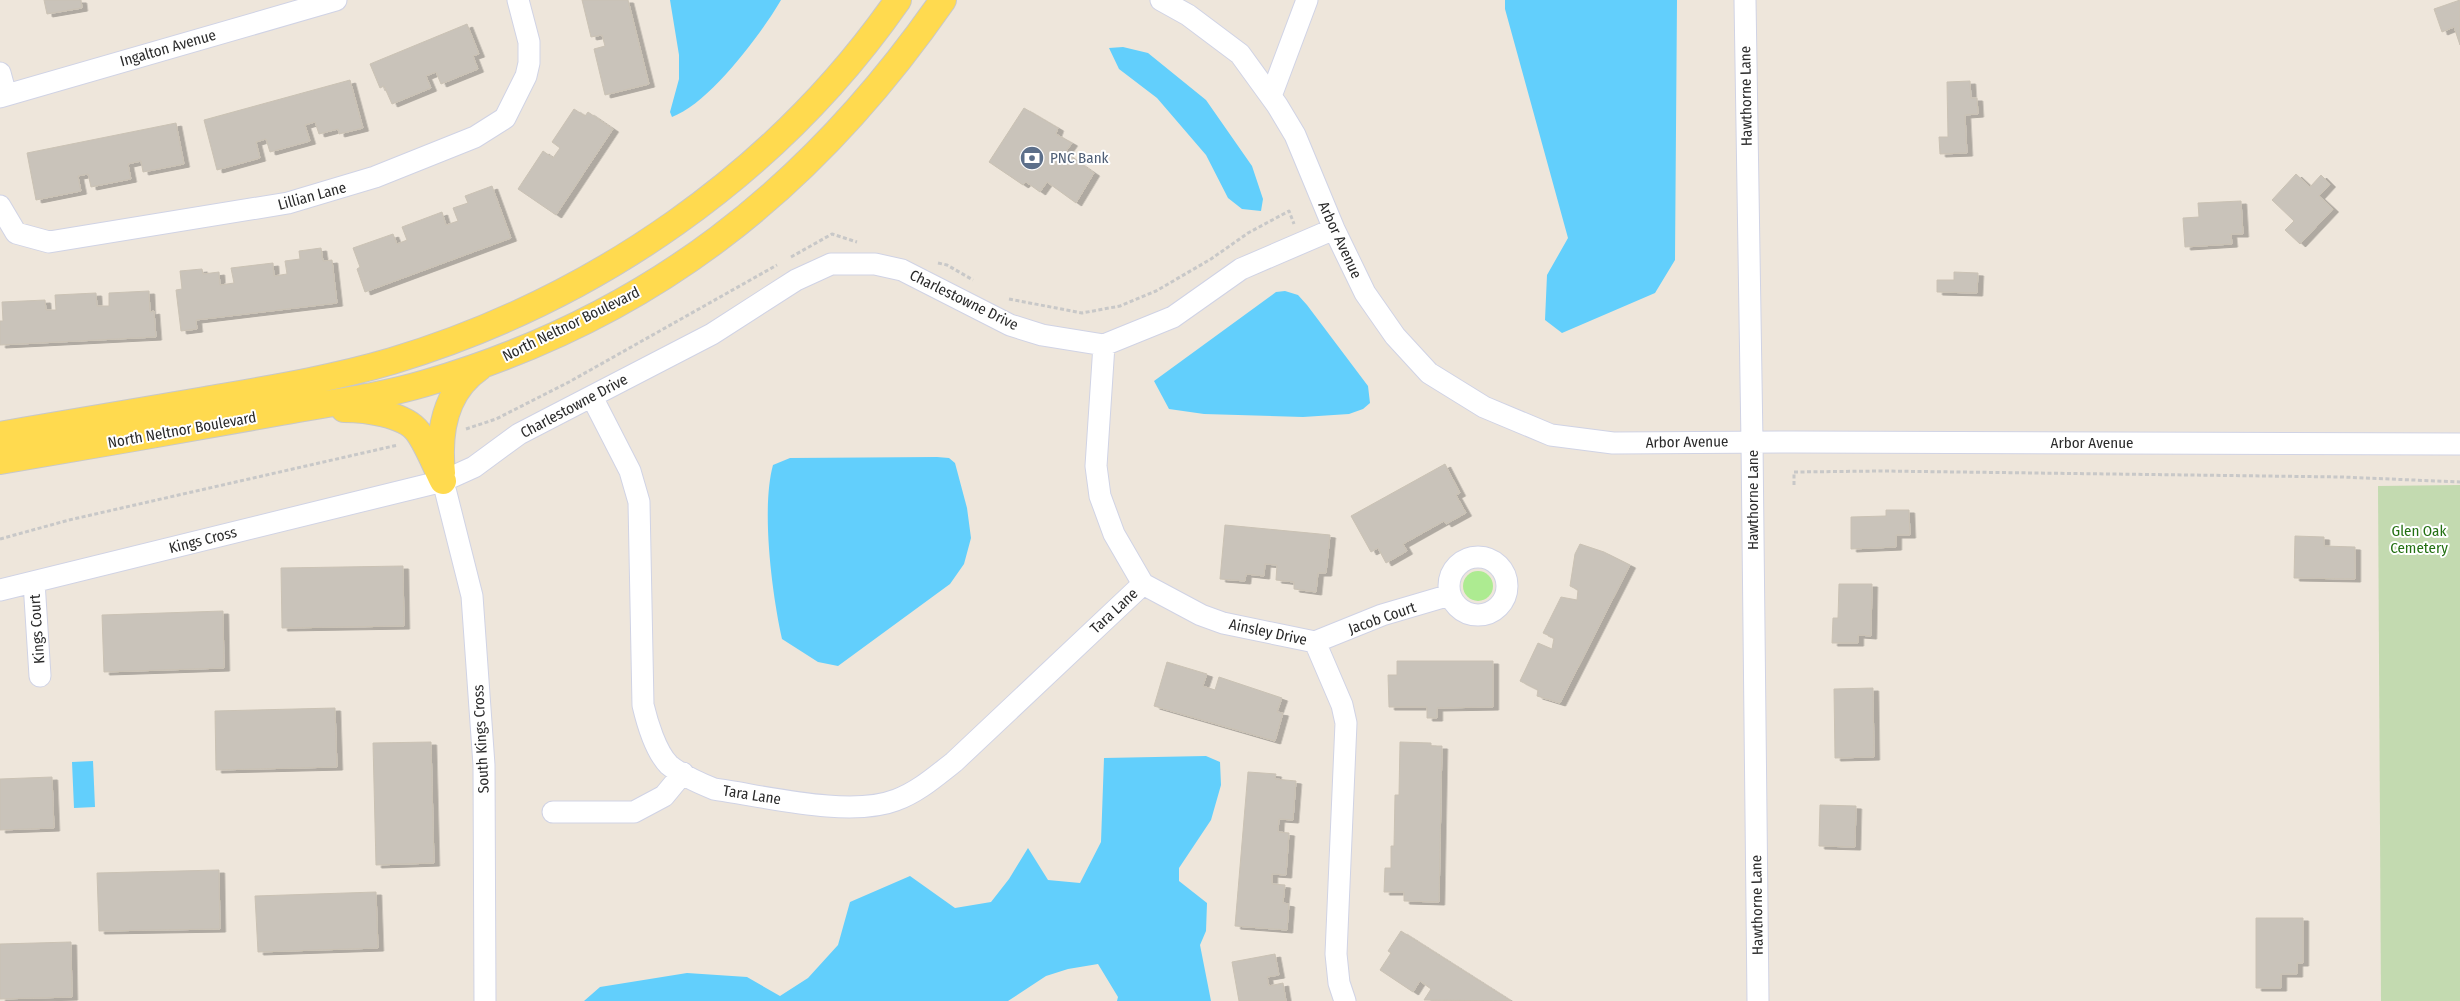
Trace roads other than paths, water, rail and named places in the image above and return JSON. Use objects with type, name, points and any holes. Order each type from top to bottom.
[{"type":"main road","name":"North Neltnor Boulevard","points":[[0,435],[286,386],[343,374],[459,338],[499,322],[568,289],[658,235],[723,188],[780,139],[856,56],[898,0]]},
{"type":"main road","name":"North Neltnor Boulevard","points":[[0,461],[306,408],[423,384],[485,365],[542,342],[646,288],[697,255],[761,206],[798,172],[861,107],[905,54],[943,0]]},
{"type":"main road","points":[[443,481],[440,445],[446,410],[470,375],[485,365]]},
{"type":"main road","points":[[306,408],[353,409],[378,412],[400,419],[417,430],[443,481]]},
{"type":"street","name":"Ingalton Avenue","points":[[3,96],[336,0]]},
{"type":"street","name":"Lillian Lane","points":[[0,206],[16,233],[49,242],[288,203],[375,178],[464,143],[505,118],[522,88],[529,63],[529,42],[518,0]]},
{"type":"street","name":"Arbor Avenue","points":[[1163,0],[1188,15],[1240,54],[1271,96],[1294,135],[1334,229],[1365,294],[1395,336],[1428,373],[1484,407],[1542,432],[1576,439],[1613,443],[2460,444]]},
{"type":"street","points":[[1271,96],[1307,0]]},
{"type":"street","name":"Hawthorne Lane","points":[[1745,0],[1758,1001]]},
{"type":"street","points":[[0,72],[3,96]]},
{"type":"street","points":[[1143,584],[1114,534],[1100,496],[1096,466],[1104,345],[1172,316],[1241,269],[1334,229]]},
{"type":"street","name":"Charlestowne Drive","points":[[406,489],[443,481],[474,466],[519,434],[712,334],[796,280],[831,264],[875,264],[902,270],[1010,325],[1042,335],[1104,345]]},
{"type":"street","name":"Tara Lane","points":[[592,397],[630,471],[639,502],[643,705],[646,722],[668,764],[714,789],[838,808],[866,808],[897,800],[921,788],[954,762],[1143,584]]},
{"type":"street","name":"South Kings Cross","points":[[443,481],[472,596],[484,765],[485,1001]]},
{"type":"street","name":"Kings Cross","points":[[0,590],[406,489]]},
{"type":"street","name":"Kings Court","points":[[34,582],[40,676]]},
{"type":"street","name":"Ainsley Drive","points":[[1143,584],[1201,615],[1223,623],[1316,642],[1342,705],[1346,723],[1336,954],[1339,983],[1345,1001]]},
{"type":"street","name":"Jacob Court","points":[[1316,642],[1382,615],[1450,594]]},
{"type":"street","points":[[553,812],[634,812],[664,796],[683,773]]},
{"type":"water","points":[[670,0],[781,0],[748,48],[718,83],[687,110],[672,117],[670,112],[679,79],[679,55]]},
{"type":"water","points":[[1505,0],[1677,0],[1675,260],[1655,293],[1562,333],[1545,320],[1547,275],[1568,238],[1505,9]]},
{"type":"water","points":[[1123,47],[1148,53],[1206,100],[1252,166],[1263,199],[1261,211],[1242,209],[1228,198],[1206,155],[1157,98],[1119,69],[1109,48]]},
{"type":"water","points":[[1285,291],[1298,295],[1307,305],[1368,386],[1370,403],[1363,409],[1349,414],[1303,417],[1204,414],[1169,409],[1154,381],[1276,292]]},
{"type":"water","points":[[790,458],[949,458],[955,463],[967,508],[971,538],[964,564],[950,584],[838,666],[818,662],[782,639],[769,552],[768,504],[773,465]]},
{"type":"water","points":[[1206,756],[1220,762],[1221,785],[1211,820],[1179,868],[1179,881],[1207,903],[1206,931],[1200,945],[1211,1001],[1117,1001],[1118,997],[1098,964],[1068,969],[1046,976],[1008,1001],[584,1001],[600,987],[687,973],[747,977],[780,996],[808,978],[838,945],[850,902],[910,876],[955,908],[991,902],[1009,879],[1028,848],[1048,880],[1080,883],[1101,842],[1104,758]]},
{"type":"water","points":[[93,761],[95,807],[74,808],[72,762]]},
{"type":"place","name":"PNC Bank","points":[[1032,158]]},
{"type":"park label","name":"Glen Oak Cemetery","points":[[2419,540]]}]
